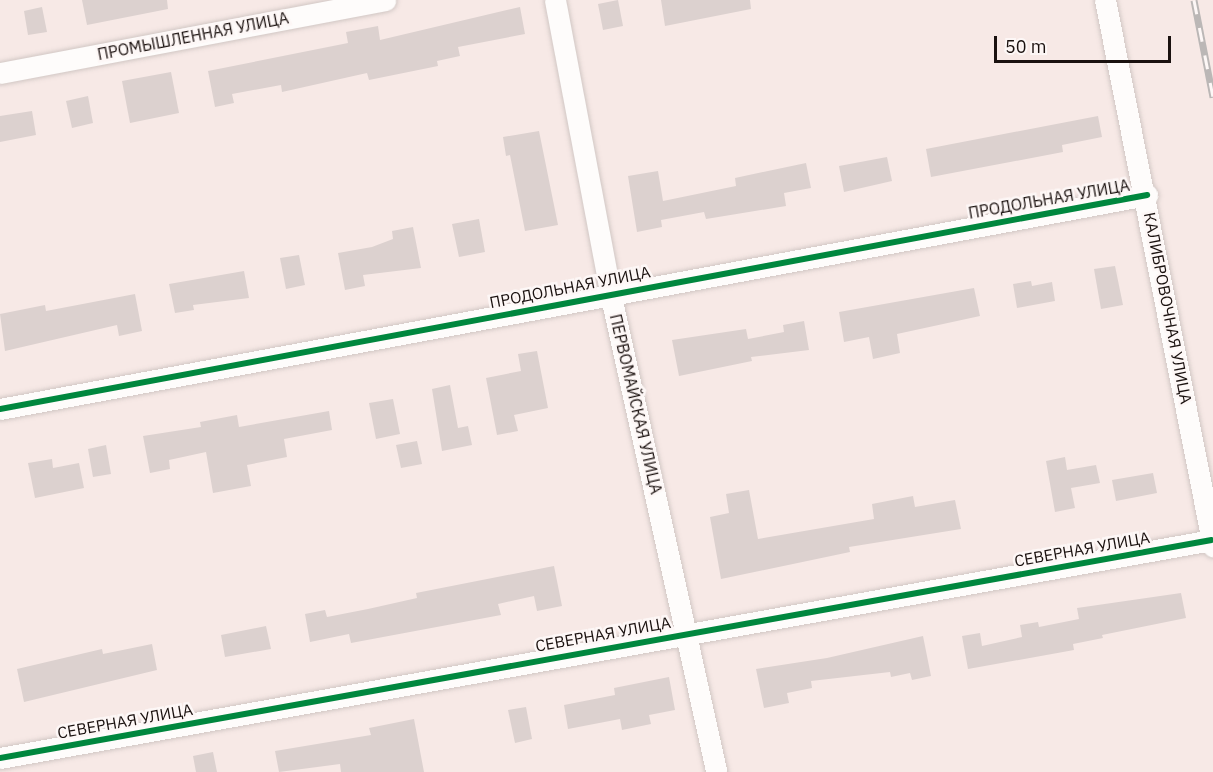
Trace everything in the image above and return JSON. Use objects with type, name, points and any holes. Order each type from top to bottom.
[{"type":"street","name":"ПРОМЫШЛЕННАЯ УЛИЦА","points":[[0,73],[385,0]]},
{"type":"street","name":"ПЕРВОМАЙСКАЯ УЛИЦА","points":[[555,0],[610,292],[688,632],[716,772]]},
{"type":"street","name":"КАЛИБРОВОЧНАЯ УЛИЦА","points":[[1105,0],[1147,195],[1213,543]]},
{"type":"street","name":"ПРОДОЛЬНАЯ УЛИЦА","points":[[0,410],[610,292],[1147,195]]},
{"type":"street","name":"СЕВЕРНАЯ УЛИЦА","points":[[0,758],[688,632],[1213,543]]},
{"type":"building","points":[[82,0],[167,0],[168,9],[87,25]]},
{"type":"building","points":[[618,0],[623,26],[603,30],[598,4]]},
{"type":"building","points":[[661,0],[750,0],[751,9],[665,26]]},
{"type":"building","points":[[42,7],[47,32],[28,35],[24,11]]},
{"type":"building","points":[[520,7],[525,34],[458,47],[460,56],[437,61],[438,66],[369,80],[367,73],[282,92],[281,85],[232,94],[234,103],[215,107],[208,71],[348,43],[346,32],[378,26],[380,40]]},
{"type":"building","points":[[171,72],[179,113],[130,123],[122,81]]},
{"type":"building","points":[[88,96],[93,123],[72,128],[66,101]]},
{"type":"building","points":[[32,111],[36,135],[0,142],[0,116]]},
{"type":"building","points":[[1098,116],[1102,137],[1062,145],[1063,152],[931,177],[926,149]]},
{"type":"building","points":[[539,131],[558,225],[525,231],[510,155],[506,156],[503,137]]},
{"type":"building","points":[[887,157],[892,181],[844,192],[839,166]]},
{"type":"building","points":[[806,163],[811,188],[784,193],[786,206],[706,219],[704,212],[661,220],[662,227],[637,232],[628,176],[658,171],[663,201],[736,186],[735,178]]},
{"type":"building","points":[[479,219],[485,252],[459,257],[452,224]]},
{"type":"building","points":[[413,227],[421,268],[363,275],[365,286],[345,290],[338,253],[372,247],[393,239],[392,231]]},
{"type":"building","points":[[299,255],[305,285],[286,289],[280,258]]},
{"type":"building","points":[[1115,266],[1123,305],[1101,309],[1094,269]]},
{"type":"building","points":[[244,271],[249,298],[193,305],[194,310],[175,313],[169,284]]},
{"type":"building","points":[[1031,281],[1032,286],[1052,282],[1055,301],[1017,308],[1013,284]]},
{"type":"building","points":[[974,288],[980,316],[897,334],[900,353],[873,359],[869,337],[844,342],[839,312]]},
{"type":"building","points":[[135,294],[142,331],[119,336],[117,325],[5,351],[0,314],[45,305],[46,311]]},
{"type":"building","points":[[804,321],[809,350],[751,357],[752,361],[679,376],[672,340],[746,329],[748,339],[784,332],[783,325]]},
{"type":"building","points":[[537,351],[548,408],[514,415],[518,431],[497,435],[486,378],[521,371],[518,354]]},
{"type":"building","points":[[450,385],[458,428],[468,426],[472,445],[442,451],[432,389]]},
{"type":"building","points":[[393,399],[400,434],[376,439],[369,403]]},
{"type":"building","points":[[329,411],[332,430],[284,439],[287,457],[247,465],[251,486],[213,493],[206,452],[169,460],[170,469],[150,473],[143,436],[201,427],[200,422],[237,415],[239,427]]},
{"type":"building","points":[[417,441],[422,464],[401,468],[396,445]]},
{"type":"building","points":[[106,445],[111,474],[93,477],[88,449]]},
{"type":"building","points":[[1065,457],[1067,470],[1096,465],[1100,483],[1071,488],[1075,508],[1055,512],[1046,461]]},
{"type":"building","points":[[52,459],[53,468],[79,463],[84,488],[35,498],[28,463]]},
{"type":"building","points":[[1153,473],[1157,493],[1116,501],[1112,480]]},
{"type":"building","points":[[749,490],[758,539],[874,519],[872,504],[913,496],[915,507],[955,500],[961,529],[849,547],[850,552],[721,579],[710,517],[729,513],[726,494]]},
{"type":"building","points":[[554,566],[562,606],[537,611],[534,596],[498,604],[501,615],[351,643],[349,634],[310,642],[305,614],[325,610],[327,617],[417,598],[416,593]]},
{"type":"building","points":[[1181,593],[1186,618],[1102,635],[1103,638],[1073,644],[1074,650],[968,669],[962,636],[980,633],[982,646],[1022,637],[1020,625],[1038,622],[1039,627],[1079,619],[1077,608]]},
{"type":"building","points":[[266,626],[271,649],[225,657],[221,635]]},
{"type":"building","points":[[923,636],[931,676],[912,680],[910,673],[891,677],[890,672],[811,681],[812,688],[787,693],[789,703],[764,708],[756,669],[827,658]]},
{"type":"building","points":[[152,644],[157,670],[24,702],[17,669],[102,649],[103,654]]},
{"type":"building","points":[[669,677],[675,710],[649,715],[651,724],[622,730],[620,719],[568,729],[564,705],[615,695],[614,688]]},
{"type":"building","points":[[526,707],[532,739],[515,743],[508,710]]},
{"type":"building","points":[[414,719],[424,772],[341,772],[340,764],[279,772],[275,751],[371,735],[369,728]]},
{"type":"building","points":[[213,752],[217,772],[196,772],[193,756]]},
{"type":"railway","points":[[1194,0],[1213,97]]},
{"type":"cycle path","points":[[0,409],[1147,195]]},
{"type":"cycle path","points":[[0,758],[1212,540]]}]
